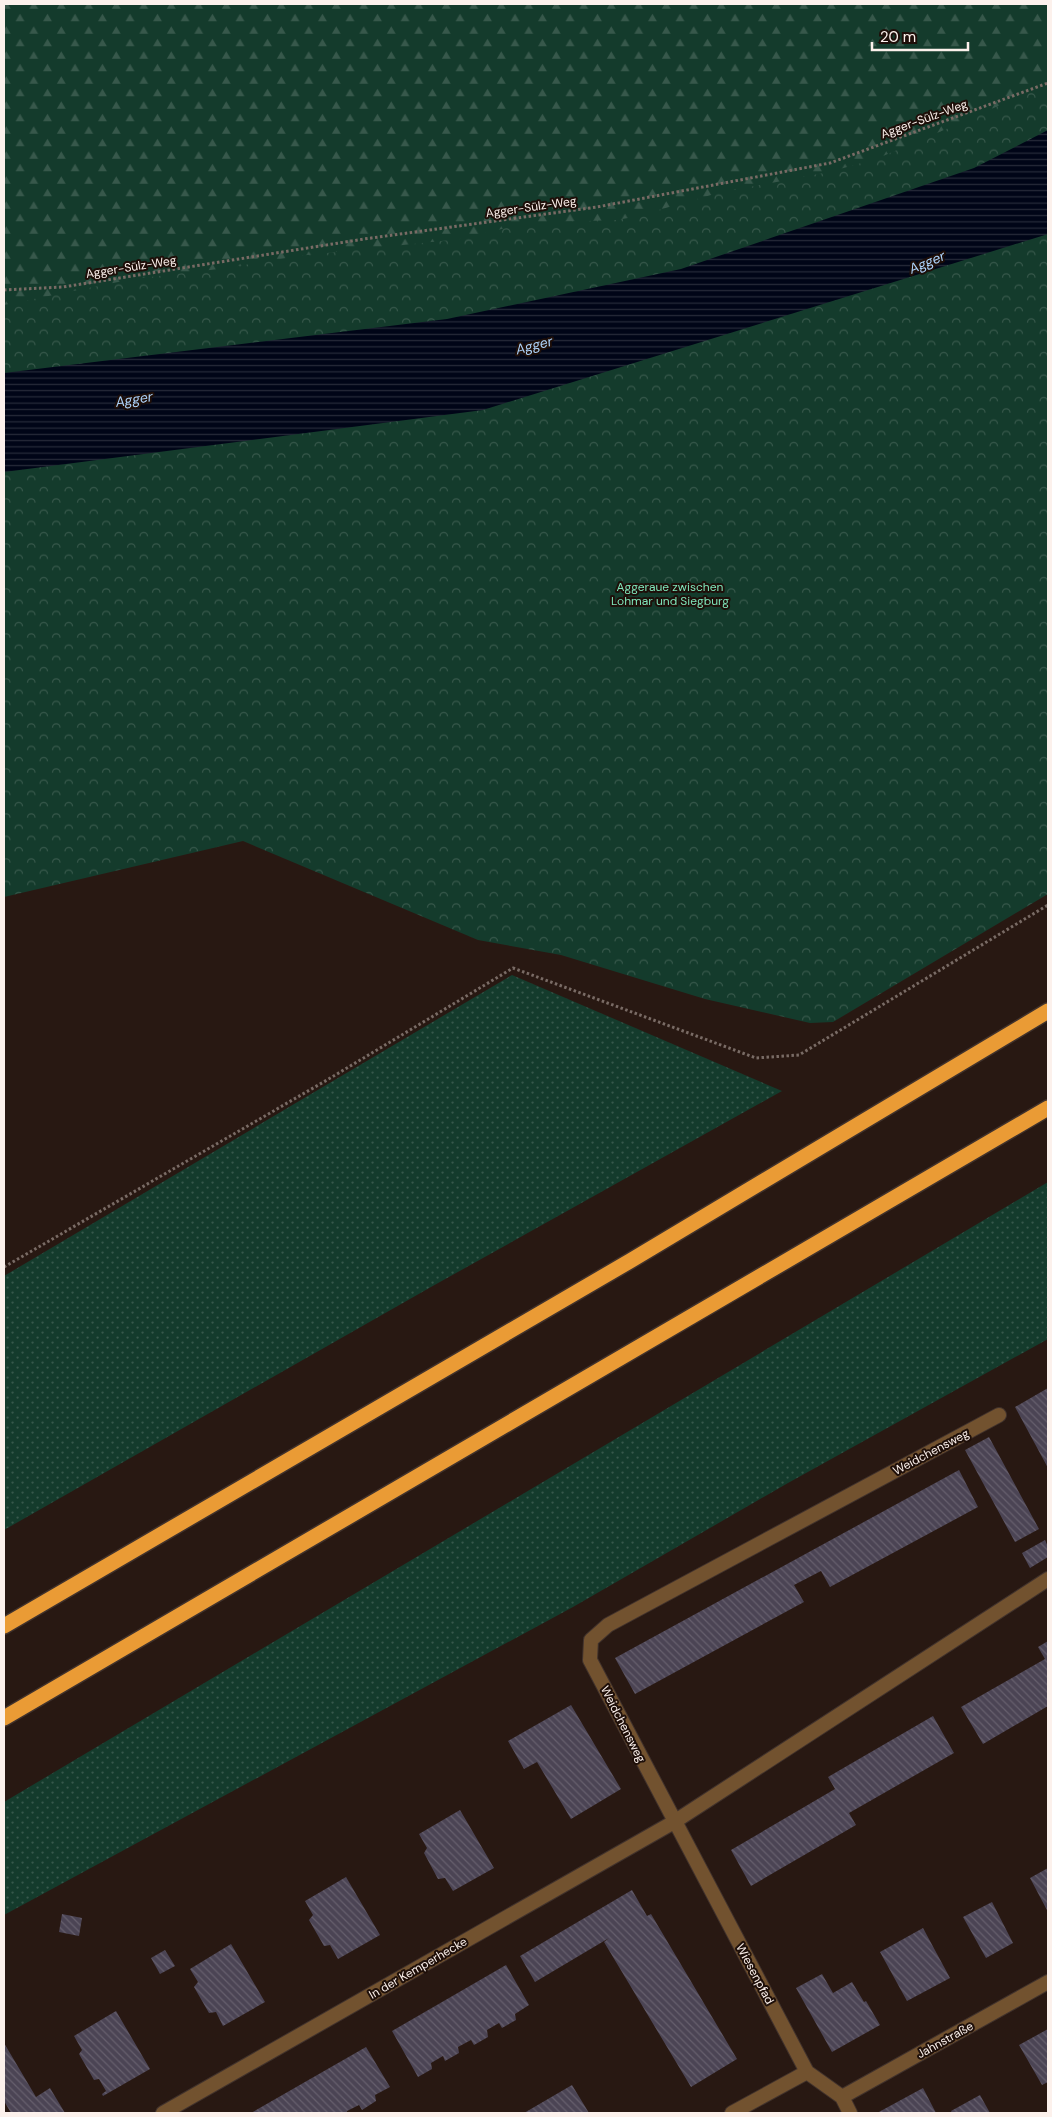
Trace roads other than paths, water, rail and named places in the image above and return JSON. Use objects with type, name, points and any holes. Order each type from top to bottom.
[{"type":"highway","points":[[4,1626],[630,1261],[1048,1011]]},
{"type":"highway","points":[[4,1718],[1048,1108]]},
{"type":"street","name":"Weidchensweg","points":[[674,1822],[590,1660],[591,1640],[608,1625],[999,1415]]},
{"type":"street","points":[[674,1822],[1048,1579]]},
{"type":"street","name":"Wiesenpfad","points":[[674,1822],[807,2072],[842,2097],[850,2113]]},
{"type":"street","name":"In der Kemperhecke","points":[[163,2113],[674,1822]]},
{"type":"street","name":"Jahnstraße","points":[[842,2097],[1048,1982]]},
{"type":"street","points":[[732,2113],[807,2072]]},
{"type":"water","name":"Agger","points":[[1048,130],[1048,234],[483,410],[4,472],[4,373],[447,319],[681,269],[974,168]]},
{"type":"park label","name":"Aggeraue zwischen Lohmar und Siegburg","points":[[670,594]]}]
